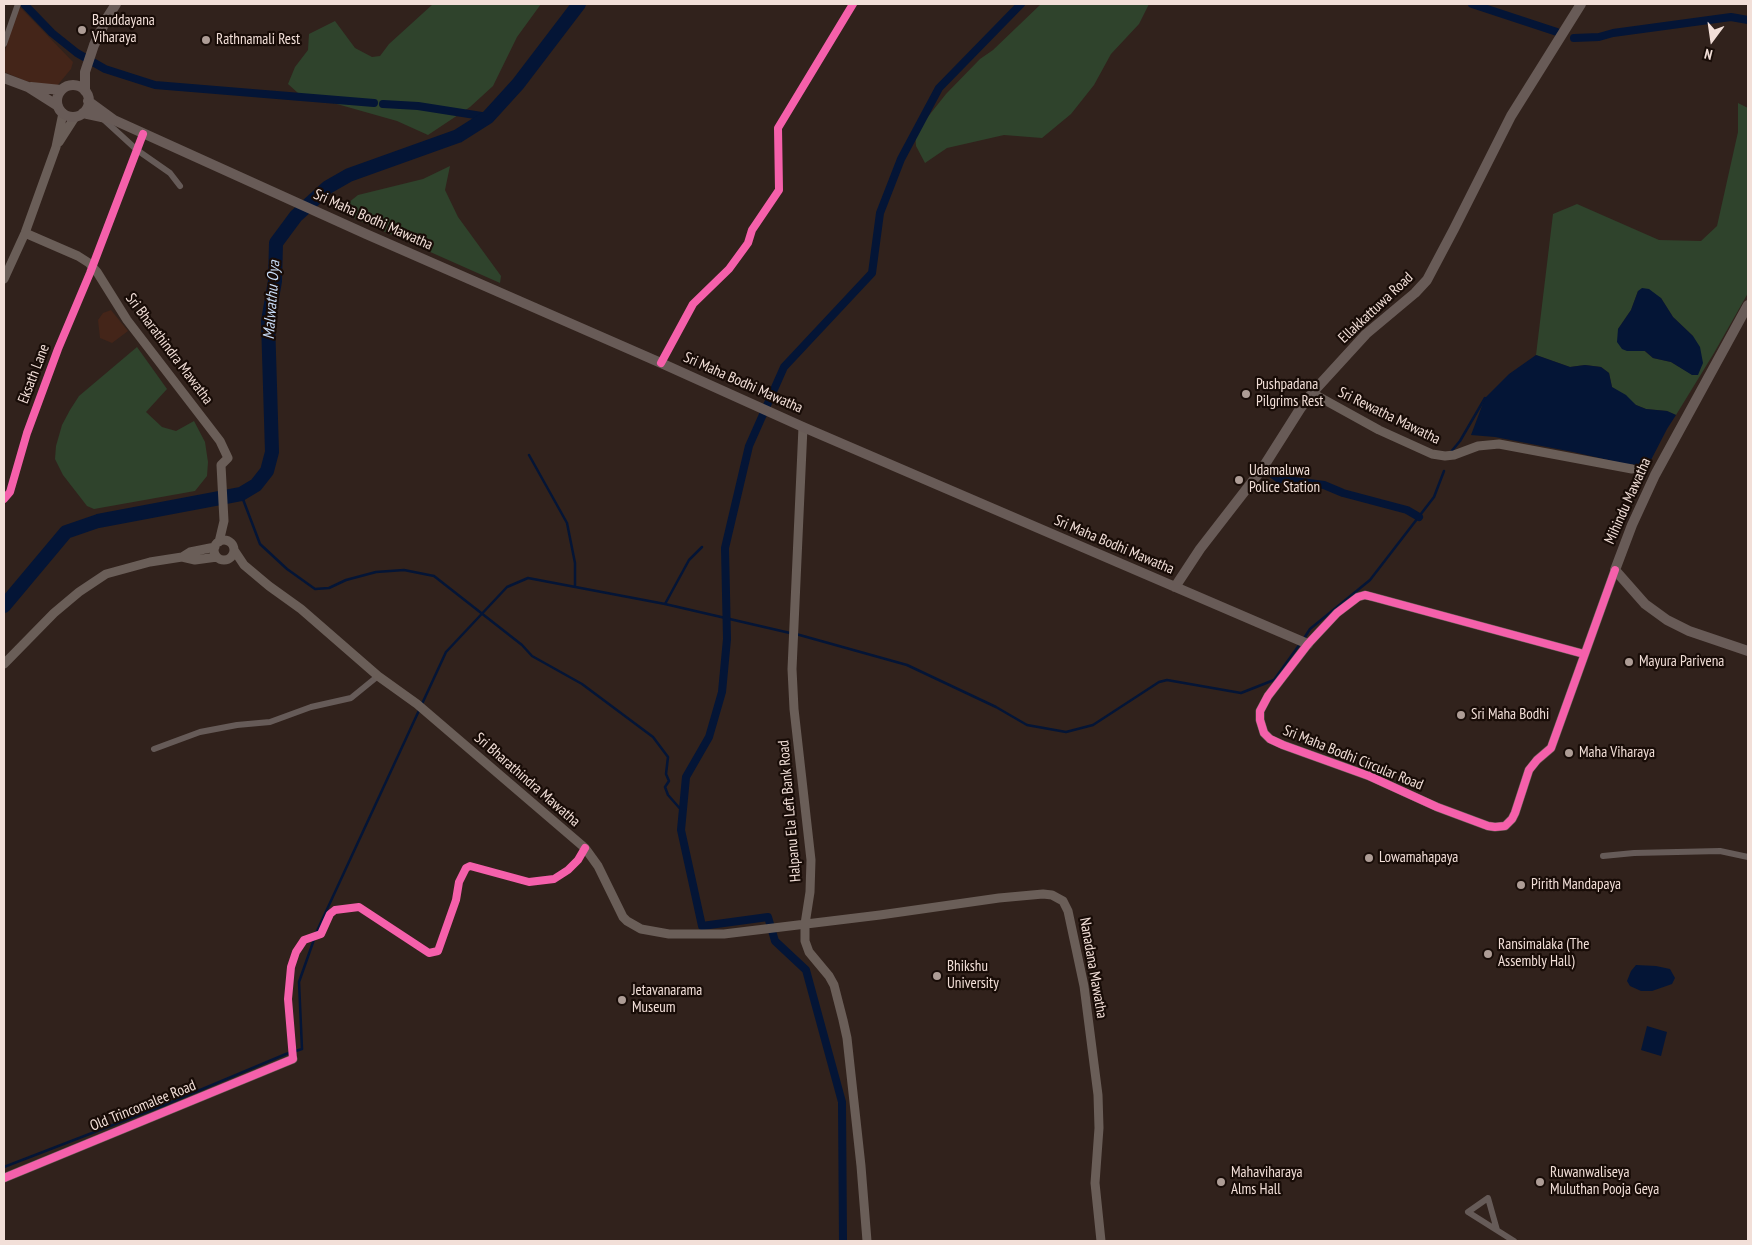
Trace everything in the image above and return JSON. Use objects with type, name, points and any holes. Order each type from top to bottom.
[{"type":"main road","points":[[56,147],[79,115],[87,108],[85,72],[94,46],[116,4]]},
{"type":"main road","name":"Ellakkattuwa Road","points":[[1175,587],[1200,548],[1262,469],[1312,393],[1366,334],[1415,293],[1427,280],[1510,116],[1580,4]]},
{"type":"main road","points":[[4,279],[7,266],[25,233],[56,147],[60,109],[57,98],[85,72]]},
{"type":"main road","points":[[4,78],[28,87],[68,116],[79,115]]},
{"type":"main road","points":[[28,87],[66,88],[78,86],[87,96]]},
{"type":"main road","name":"Sri Maha Bodhi Mawatha","points":[[87,96],[114,120],[143,134],[803,427],[1308,644]]},
{"type":"main road","name":"Sri Maha Bodhi Mawatha","points":[[79,115],[114,120]]},
{"type":"main road","name":"Sri Bharathindra Mawatha","points":[[25,233],[78,256],[92,266],[127,320],[215,433],[228,458],[221,465],[224,521],[217,549],[226,560],[244,565]]},
{"type":"main road","name":"Mihindu Mawatha","points":[[1615,570],[1632,525],[1655,475],[1748,305]]},
{"type":"main road","name":"Sri Rewatha Mawatha","points":[[1312,393],[1341,410],[1422,450],[1449,456],[1478,446],[1499,444],[1632,469]]},
{"type":"main road","name":"Halpanu Ela Left Bank Road","points":[[803,427],[792,669],[794,709],[810,860],[810,892],[805,924],[806,947],[834,985],[847,1038],[867,1241]]},
{"type":"main road","name":"Sri Bharathindra Mawatha","points":[[224,521],[231,546],[244,565],[301,609],[378,676],[428,713],[585,848],[598,866],[623,917],[627,921],[641,929],[658,933],[689,934],[724,934],[805,924]]},
{"type":"main road","points":[[4,664],[54,613],[79,592],[106,574],[150,562],[182,557],[195,560],[217,549],[226,540],[231,546],[232,556],[226,560]]},
{"type":"main road","points":[[1582,659],[1615,570],[1645,604],[1667,620],[1689,631],[1748,651]]},
{"type":"main road","name":"Sri Maha Bodhi Circular Road","points":[[1365,595],[1582,659],[1551,748],[1529,770],[1512,819],[1505,826],[1495,827],[1437,807],[1369,776],[1270,739],[1264,733],[1260,720],[1263,704],[1308,644],[1345,605],[1365,595]]},
{"type":"main road","name":"Nanadana Mawatha","points":[[805,924],[999,898],[1043,894],[1052,895],[1063,901],[1068,911],[1084,986],[1098,1095],[1099,1128],[1095,1183],[1101,1241]]},
{"type":"main road","name":"Old Trincomalee Road","points":[[4,1178],[293,1059]]},
{"type":"street","points":[[4,44],[18,4]]},
{"type":"street","points":[[661,363],[693,304],[729,269],[748,243],[752,230],[779,190],[778,128],[854,4]]},
{"type":"street","points":[[101,118],[137,150],[170,173],[180,186]]},
{"type":"street","name":"Eksath Lane","points":[[4,499],[10,492],[27,433],[58,349],[143,134]]},
{"type":"street","points":[[154,749],[200,732],[237,725],[270,722],[310,707],[351,698],[378,676]]},
{"type":"street","points":[[293,1059],[288,999],[291,967],[296,952],[304,940],[321,934],[330,914],[335,910],[359,907],[429,953],[438,951],[456,900],[459,882],[466,868],[470,866],[529,882],[554,879],[568,870],[578,860],[585,848]]},
{"type":"street","points":[[1603,856],[1634,853],[1720,852],[1748,857]]},
{"type":"street","points":[[1497,1230],[1488,1198],[1468,1212],[1514,1241]]},
{"type":"shaded area","points":[[18,5],[73,62],[71,69],[56,87],[26,81],[4,72],[4,55]]},
{"type":"shaded area","points":[[111,310],[128,331],[112,343],[100,338],[98,320],[103,313]]},
{"type":"green space","points":[[433,4],[541,4],[517,37],[493,86],[470,107],[428,135],[397,121],[298,93],[288,84],[295,67],[308,50],[309,34],[335,21],[355,48],[372,57],[380,56],[389,44]]},
{"type":"green space","points":[[1041,4],[1149,4],[1139,24],[1111,54],[1094,85],[1071,114],[1042,138],[1004,135],[947,148],[925,163],[916,146],[915,133],[946,94],[980,59],[993,50]]},
{"type":"green space","points":[[1738,103],[1748,108],[1748,293],[1676,415],[1667,411],[1646,409],[1636,405],[1612,387],[1609,373],[1601,367],[1585,365],[1570,367],[1536,355],[1553,214],[1577,204],[1659,240],[1701,241],[1717,226],[1738,132]],"holes":[[[1638,291],[1661,298],[1673,317],[1693,336],[1693,375],[1671,362],[1653,358],[1618,329],[1631,310]]]},
{"type":"green space","points":[[450,166],[445,190],[458,217],[501,276],[500,283],[338,211],[358,195],[423,179]]},
{"type":"green space","points":[[137,347],[167,389],[146,412],[162,427],[176,431],[194,421],[205,442],[208,462],[207,476],[195,491],[94,509],[87,506],[63,475],[55,459],[56,446],[62,425],[79,396]]},
{"type":"water","points":[[1642,288],[1649,289],[1661,298],[1673,317],[1693,336],[1700,347],[1703,363],[1698,375],[1692,375],[1671,362],[1653,358],[1645,351],[1627,351],[1622,349],[1617,342],[1618,329],[1631,310],[1638,291]]},
{"type":"water","points":[[1536,355],[1570,367],[1585,365],[1601,367],[1609,373],[1612,387],[1626,395],[1636,405],[1646,409],[1667,411],[1676,415],[1651,460],[1642,465],[1626,464],[1495,437],[1471,435],[1485,398],[1509,374]]},
{"type":"water","points":[[1636,965],[1670,969],[1675,978],[1672,984],[1652,991],[1641,991],[1630,986],[1627,981]]},
{"type":"water","points":[[1647,1026],[1667,1032],[1661,1056],[1641,1050]]},
{"type":"waterway","points":[[24,4],[52,33],[77,53],[105,69],[155,85],[374,103]]},
{"type":"waterway","name":"Malwathu Oya","points":[[4,606],[66,532],[98,521],[241,494],[256,485],[267,471],[272,452],[268,321],[275,281],[276,243],[296,216],[328,187],[349,175],[458,136],[488,117],[518,84],[579,4]]},
{"type":"waterway","points":[[843,1241],[842,1102],[806,970],[775,941],[768,917],[702,926],[681,830],[686,777],[709,737],[722,692],[727,639],[725,548],[749,446],[784,367],[872,273],[880,213],[901,159],[939,88],[1021,4]]},
{"type":"waterway","points":[[1472,4],[1557,32]]},
{"type":"waterway","points":[[1574,38],[1599,37],[1613,33],[1731,17],[1748,20]]},
{"type":"waterway","points":[[383,104],[418,106],[488,117]]},
{"type":"waterway","points":[[1450,453],[1460,441],[1485,398]]},
{"type":"waterway","points":[[529,455],[567,523],[575,563],[575,586]]},
{"type":"waterway","points":[[1303,640],[1310,629],[1370,580],[1434,497],[1444,471]]},
{"type":"waterway","points":[[1271,473],[1279,479],[1324,485],[1343,493],[1407,510],[1419,517]]},
{"type":"waterway","points":[[241,494],[260,544],[287,569],[315,589],[329,588],[346,580],[376,572],[404,570],[434,576],[522,645],[532,656],[582,684],[653,737],[668,757],[666,774],[669,781],[665,787],[668,795],[683,812]]},
{"type":"waterway","points":[[665,604],[689,560],[702,547]]},
{"type":"waterway","points":[[4,1167],[302,1049],[299,982],[317,931],[446,652],[507,587],[528,578],[665,604],[790,633]]},
{"type":"waterway","points":[[796,634],[907,665],[996,707],[1027,725],[1066,732],[1093,725],[1159,682],[1167,680],[1241,693],[1274,680],[1300,644]]},
{"type":"cycle path","points":[[661,363],[693,304],[729,269],[748,243],[752,230],[779,190],[778,128],[853,4]]},
{"type":"cycle path","points":[[4,499],[10,492],[27,433],[58,349],[90,273],[143,134]]},
{"type":"cycle path","points":[[1584,654],[1365,595],[1358,597],[1337,613],[1308,644],[1268,696],[1260,711],[1260,720],[1264,733],[1270,739],[1283,745],[1369,776],[1437,807],[1488,826],[1505,826],[1515,813],[1529,770],[1551,748],[1615,570]]},
{"type":"cycle path","points":[[4,1178],[293,1059],[288,999],[291,967],[296,952],[304,940],[321,934],[330,914],[335,910],[359,907],[429,953],[438,951],[456,900],[459,882],[466,868],[470,866],[529,882],[554,879],[568,870],[578,860],[585,848]]},
{"type":"place","name":"Bauddayana Viharaya","points":[[82,30]]},
{"type":"place","name":"Rathnamali Rest","points":[[206,40]]},
{"type":"place","name":"Pushpadana Pilgrims Rest","points":[[1246,394]]},
{"type":"place","name":"Udamaluwa Police Station","points":[[1239,480]]},
{"type":"place","name":"Mayura Parivena","points":[[1629,662]]},
{"type":"place","name":"Sri Maha Bodhi","points":[[1461,715]]},
{"type":"place","name":"Maha Viharaya","points":[[1569,753]]},
{"type":"place","name":"Lowamahapaya","points":[[1369,858]]},
{"type":"place","name":"Pirith Mandapaya","points":[[1521,885]]},
{"type":"place","name":"Ransimalaka (The Assembly Hall)","points":[[1488,954]]},
{"type":"place","name":"Bhikshu University","points":[[937,976]]},
{"type":"place","name":"Jetavanarama Museum","points":[[622,1000]]},
{"type":"place","name":"Mahaviharaya Alms Hall","points":[[1221,1182]]},
{"type":"place","name":"Ruwanwaliseya Muluthan Pooja Geya","points":[[1540,1182]]}]
